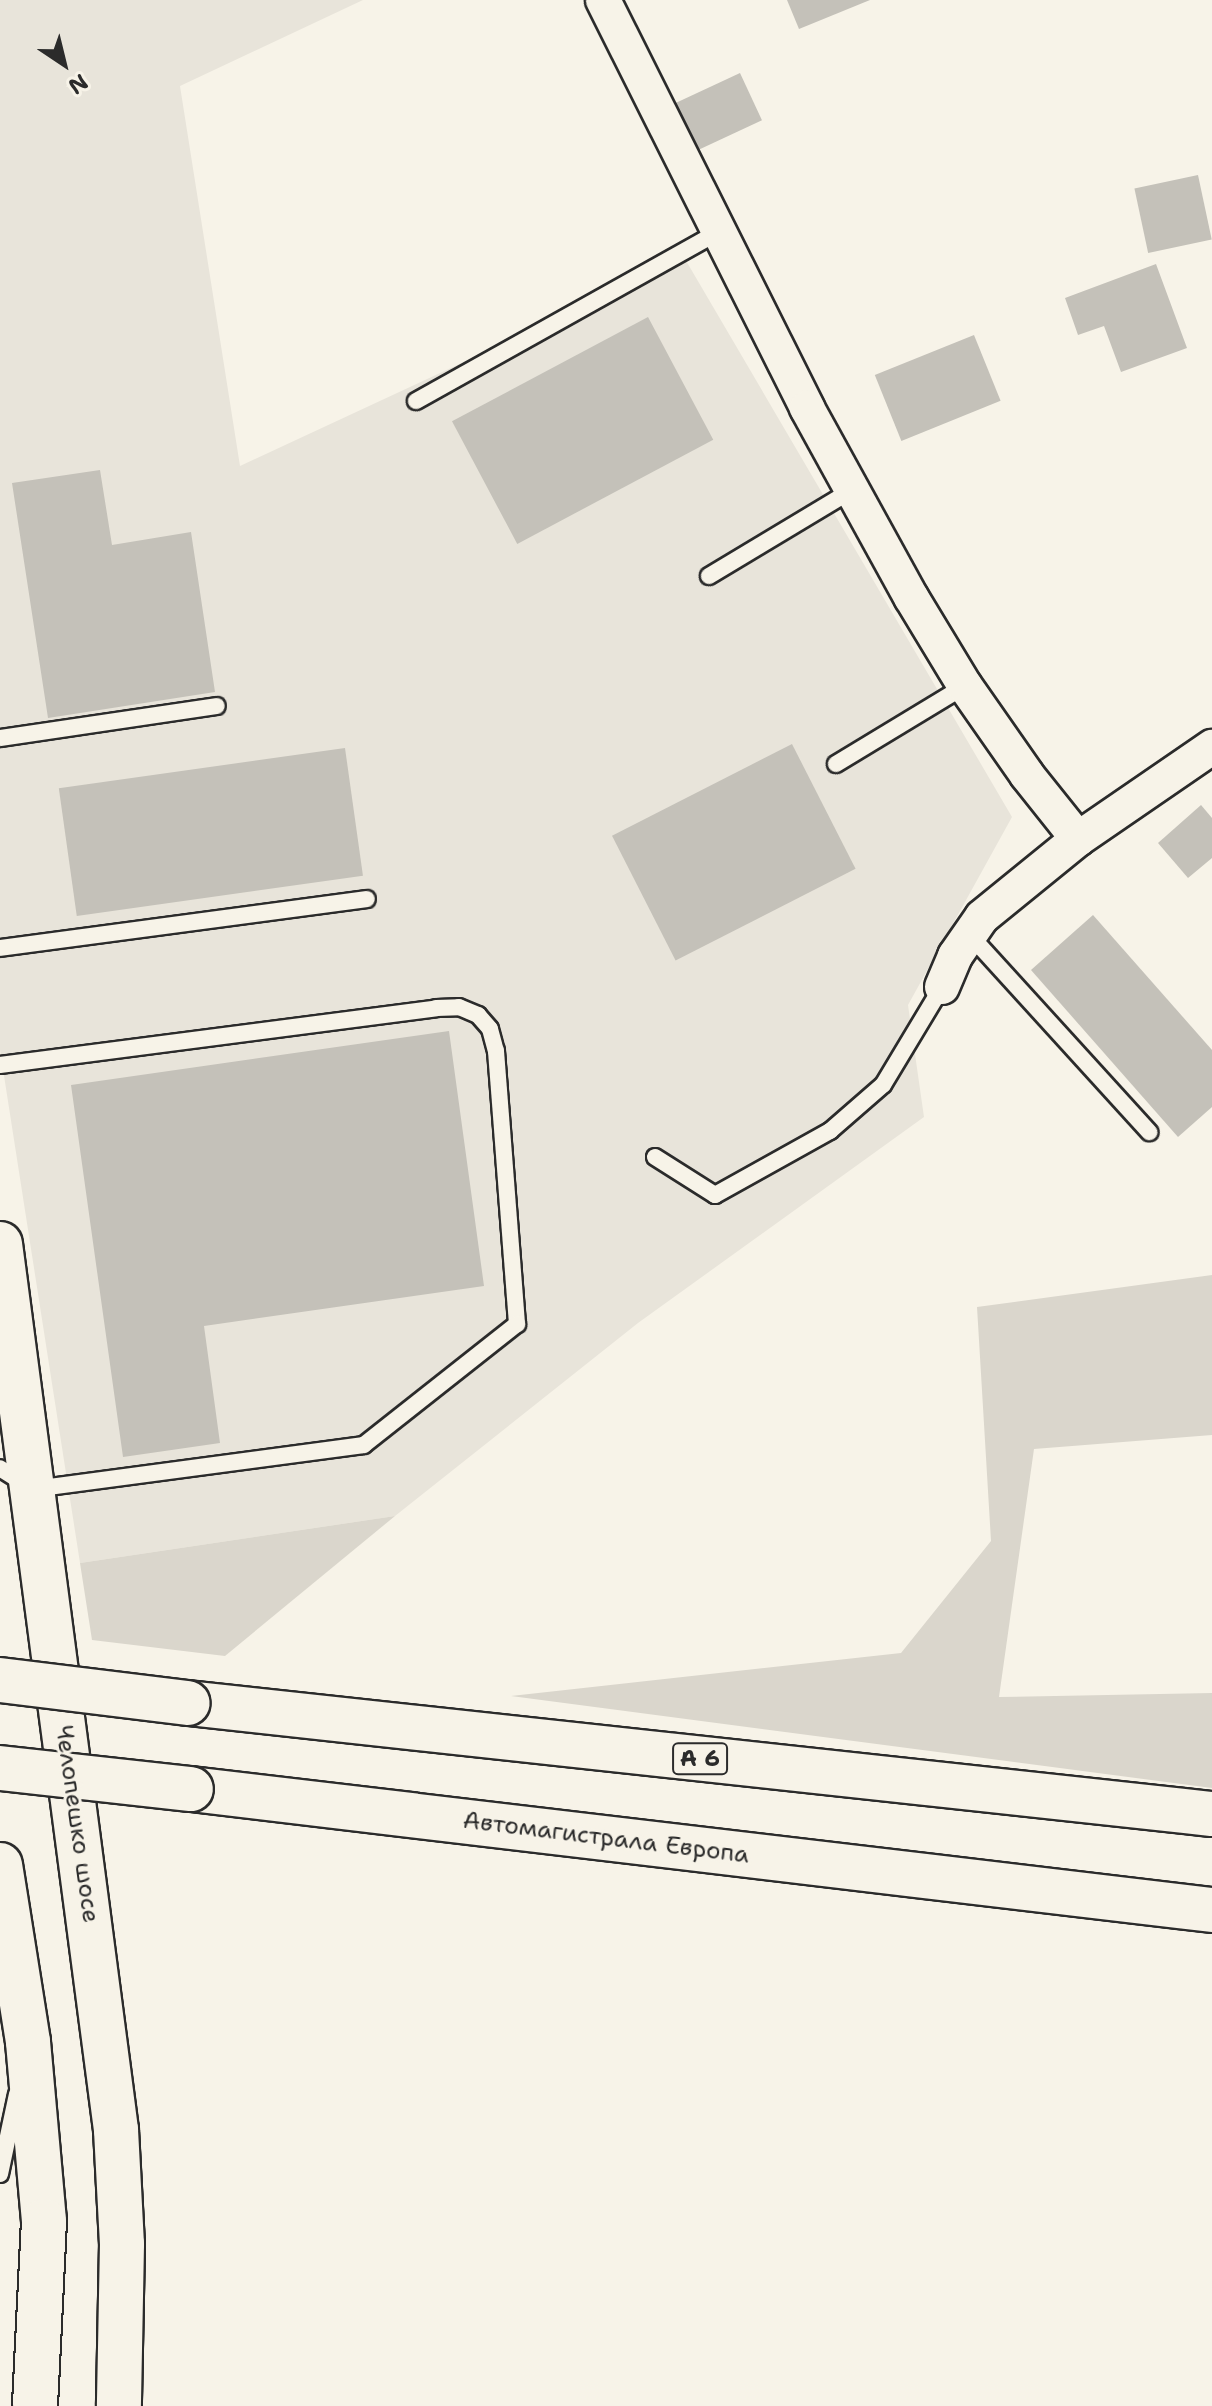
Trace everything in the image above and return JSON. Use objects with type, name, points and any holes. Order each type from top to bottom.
[{"type":"main road","name":"Челопешко шосе","points":[[0,1244],[16,1478],[116,2130],[122,2244],[119,2406]]},
{"type":"main road","name":"A 6","points":[[0,1680],[1212,1814]]},
{"type":"main road","name":"Автомагистрала Европа","points":[[0,1768],[1212,1910]]},
{"type":"main road","points":[[0,1865],[28,2042],[44,2221],[35,2406]]},
{"type":"street","points":[[603,0],[852,490],[965,686],[1027,775],[1078,839]]},
{"type":"street","points":[[942,987],[969,934],[1005,896],[1078,839],[1212,747]]},
{"type":"lane","points":[[416,401],[719,232]]},
{"type":"lane","points":[[709,576],[852,490]]},
{"type":"lane","points":[[836,764],[965,686]]},
{"type":"lane","points":[[0,738],[217,706]]},
{"type":"lane","points":[[0,948],[367,899]]},
{"type":"lane","points":[[969,934],[1149,1132]]},
{"type":"lane","points":[[655,1157],[715,1195],[830,1131],[883,1085],[942,987]]},
{"type":"lane","points":[[0,1065],[459,1007],[478,1015],[490,1029],[497,1066],[517,1324],[364,1445],[16,1478]]},
{"type":"lane","points":[[0,2174],[28,2042]]},
{"type":"shaded area","points":[[0,0],[363,0],[180,86],[240,466],[685,259],[1012,817],[908,1005],[924,1117],[638,1323],[395,1516],[80,1563],[0,1050]]},
{"type":"shaded area","points":[[1212,1275],[1212,1435],[1034,1449],[999,1697],[1212,1693],[1212,1788],[511,1696],[901,1653],[991,1541],[977,1307]]},
{"type":"shaded area","points":[[395,1516],[225,1656],[92,1640],[80,1563]]},
{"type":"building","points":[[787,0],[870,0],[799,29]]},
{"type":"building","points":[[740,73],[762,120],[695,151],[673,104]]},
{"type":"building","points":[[1198,175],[1212,240],[1148,253],[1134,189]]},
{"type":"building","points":[[1156,264],[1187,348],[1121,372],[1104,326],[1078,335],[1065,298]]},
{"type":"building","points":[[648,317],[713,440],[517,544],[452,421]]},
{"type":"building","points":[[974,335],[1001,401],[901,441],[875,375]]},
{"type":"building","points":[[100,470],[112,545],[191,532],[215,692],[48,718],[12,483]]},
{"type":"building","points":[[792,744],[856,869],[676,960],[612,836]]},
{"type":"building","points":[[345,748],[363,876],[77,916],[59,788]]},
{"type":"building","points":[[1201,805],[1212,818],[1212,858],[1188,878],[1158,843]]},
{"type":"building","points":[[1093,915],[1212,1050],[1212,1107],[1178,1137],[1031,970]]},
{"type":"building","points":[[449,1031],[484,1286],[204,1326],[220,1443],[123,1457],[71,1085]]}]
